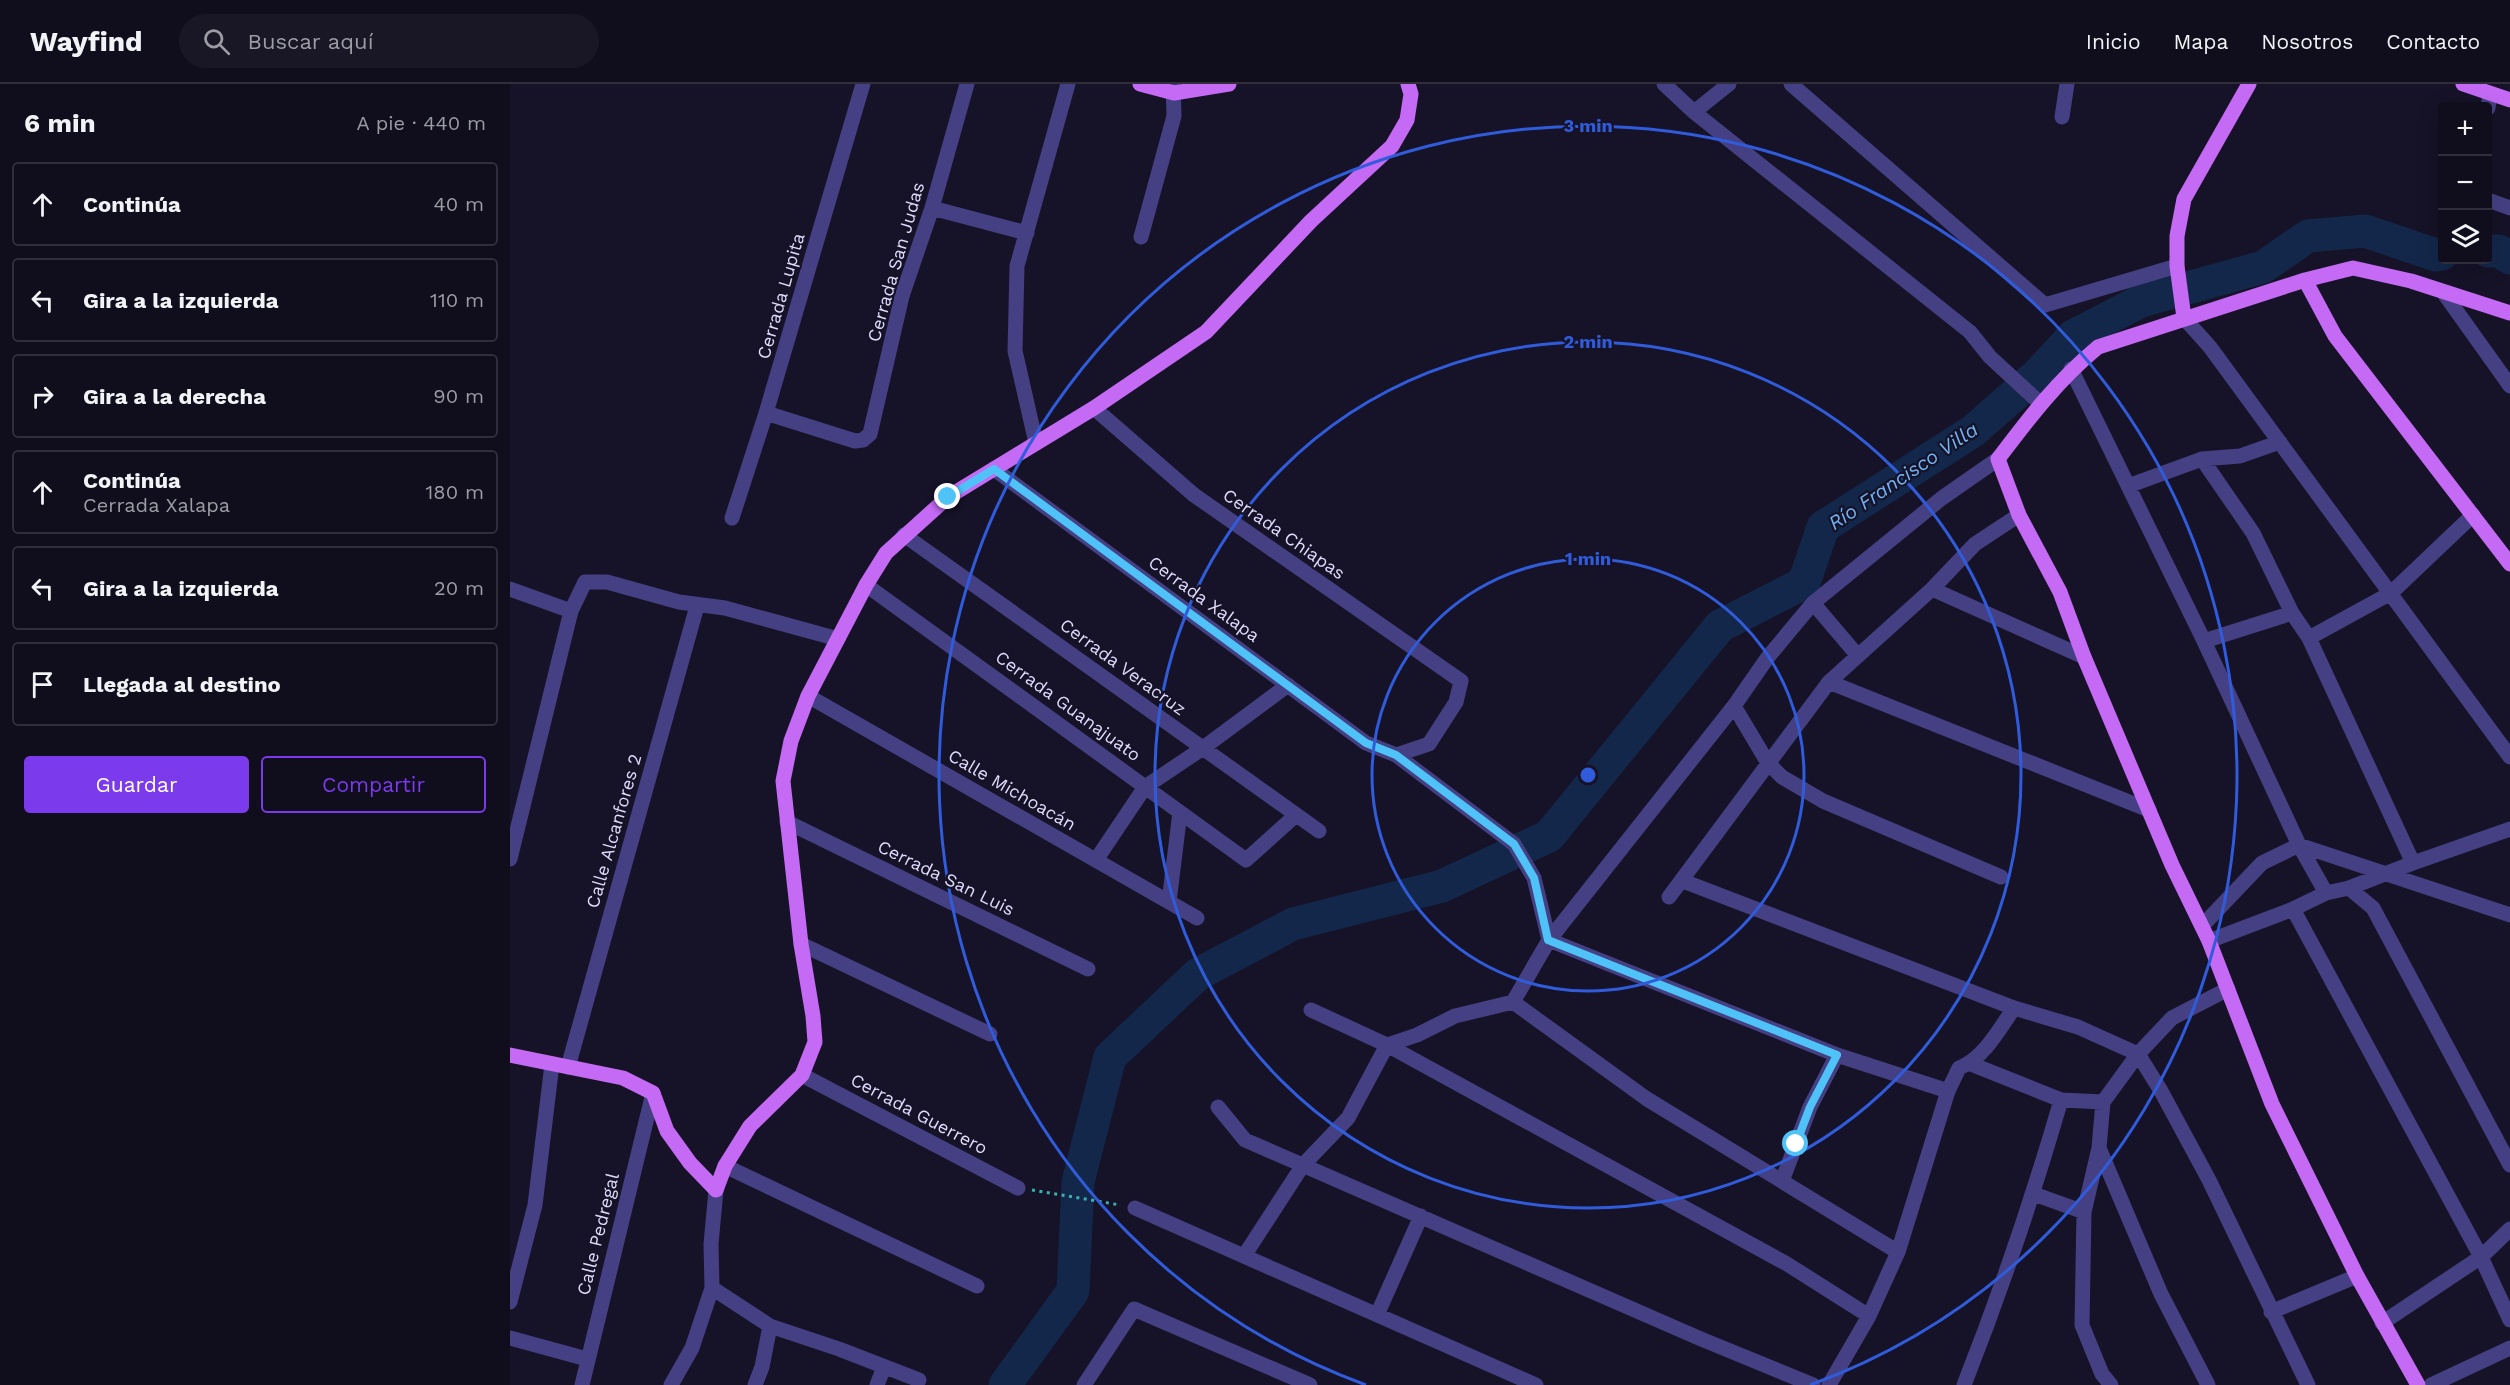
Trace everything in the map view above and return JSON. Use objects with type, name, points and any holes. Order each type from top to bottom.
[{"type":"main road","points":[[1140,84],[1173,88],[1226,85]]},
{"type":"main road","points":[[510,1055],[623,1078],[653,1093],[667,1131],[690,1163],[716,1190],[725,1166],[750,1126],[802,1075],[815,1042],[801,944],[783,781],[791,741],[808,696],[866,585],[886,553],[948,497],[1094,408],[1206,332],[1311,221],[1392,146],[1407,120],[1411,94],[1408,84]]},
{"type":"main road","points":[[2184,318],[2177,266],[2177,236],[2184,199],[2249,84]]},
{"type":"main road","points":[[2463,84],[2489,101],[2510,100]]},
{"type":"main road","points":[[2418,1385],[2356,1276],[2272,1104],[2209,941],[2172,865],[2084,657],[2060,592],[2019,515],[1998,459],[2040,403],[2071,369],[2097,347],[2305,280],[2353,268],[2411,281],[2510,313]]},
{"type":"main road","points":[[2305,280],[2335,336],[2510,564]]},
{"type":"street","name":"Cerrada Lupita","points":[[732,518],[766,413],[863,84]]},
{"type":"street","name":"Cerrada San Judas","points":[[766,413],[855,441],[864,440],[870,434],[902,296],[932,207],[967,84]]},
{"type":"street","points":[[1036,443],[1015,351],[1017,266],[1068,84]]},
{"type":"street","points":[[1664,84],[1694,112],[1970,332],[1990,357],[2040,403]]},
{"type":"street","points":[[1694,112],[1729,84]]},
{"type":"street","points":[[1791,84],[2045,305],[2177,266]]},
{"type":"street","points":[[2062,117],[2067,84]]},
{"type":"street","points":[[1141,237],[1174,116],[1173,88]]},
{"type":"street","points":[[2492,202],[2510,208]]},
{"type":"street","points":[[932,207],[1026,233]]},
{"type":"street","points":[[2443,292],[2510,386]]},
{"type":"street","points":[[2184,318],[2210,347],[2510,757]]},
{"type":"street","points":[[2071,369],[2204,641],[2300,845],[2326,893]]},
{"type":"street","name":"Cerrada Chiapas","points":[[1094,408],[1194,495],[1461,681],[1456,702],[1429,744],[1396,755]]},
{"type":"street","points":[[2128,486],[2202,459],[2240,456],[2280,442]]},
{"type":"street","points":[[1244,1256],[1303,1165],[1348,1118],[1387,1045],[1417,1035],[1455,1016],[1513,1002],[1548,940],[1734,706],[1768,657],[1813,603],[1942,498],[1998,459]]},
{"type":"street","points":[[2202,459],[2253,533],[2292,613],[2309,638],[2413,863]]},
{"type":"street","name":"Cerrada Xalapa","points":[[994,469],[1366,743],[1396,755],[1514,844],[1534,878],[1548,940]]},
{"type":"street","points":[[1669,897],[1829,682],[1932,589],[1975,544],[2019,515]]},
{"type":"street","points":[[2309,638],[2391,593],[2473,515]]},
{"type":"street","name":"Cerrada Veracruz","points":[[904,535],[1319,831]]},
{"type":"street","points":[[510,859],[571,611],[585,582],[607,582],[697,606],[725,608],[838,639]]},
{"type":"street","name":"Cerrada Guanajuato","points":[[866,585],[1246,860],[1296,815]]},
{"type":"street","points":[[510,589],[571,611]]},
{"type":"street","points":[[1932,589],[2084,657]]},
{"type":"street","points":[[1813,603],[1858,656]]},
{"type":"street","name":"Calle Alcanfores 2","points":[[568,1067],[697,606]]},
{"type":"street","points":[[2204,641],[2292,613]]},
{"type":"street","points":[[1829,682],[2149,810]]},
{"type":"street","points":[[1096,861],[1145,787],[1203,748],[1288,685]]},
{"type":"street","name":"Calle Michoacán","points":[[808,696],[1197,918]]},
{"type":"street","points":[[1734,706],[1768,763],[1782,777],[1823,801],[2001,877]]},
{"type":"street","points":[[1169,902],[1180,812]]},
{"type":"street","name":"Cerrada San Luis","points":[[787,822],[1088,969]]},
{"type":"street","points":[[2209,941],[2293,909],[2326,893],[2349,888],[2510,829]]},
{"type":"street","points":[[2202,926],[2262,864],[2300,845],[2510,915]]},
{"type":"street","points":[[1683,881],[2014,1008],[2079,1027],[2138,1053],[2209,1180],[2308,1385]]},
{"type":"street","points":[[2349,888],[2373,908],[2510,1165]]},
{"type":"street","points":[[2293,909],[2481,1257],[2510,1320]]},
{"type":"street","points":[[1548,940],[1837,1055],[1948,1091]]},
{"type":"street","points":[[801,944],[990,1034]]},
{"type":"street","points":[[2103,1381],[2082,1325],[2084,1212],[2099,1148],[2103,1102],[2138,1053],[2172,1018],[2228,989]]},
{"type":"street","points":[[1513,1002],[1647,1099],[1898,1252]]},
{"type":"street","points":[[1829,1385],[1869,1316],[1898,1252],[1948,1091],[1959,1068],[1971,1064],[1993,1039],[2014,1008]]},
{"type":"street","points":[[1311,1010],[1387,1045],[1787,1264],[1869,1316]]},
{"type":"street","points":[[1782,1181],[1810,1107],[1837,1055]]},
{"type":"street","points":[[510,1302],[535,1205],[552,1064]]},
{"type":"street","points":[[1971,1064],[2061,1100],[2103,1102]]},
{"type":"street","name":"Cerrada Guerrero","points":[[802,1075],[1018,1188]]},
{"type":"street","name":"Calle Pedregal","points":[[582,1385],[653,1093]]},
{"type":"street","points":[[1964,1385],[1997,1303],[2034,1194],[2061,1100]]},
{"type":"street","points":[[1218,1107],[1245,1140],[1813,1385]]},
{"type":"street","points":[[2099,1148],[2161,1293],[2208,1385]]},
{"type":"street","points":[[725,1166],[977,1286]]},
{"type":"street","points":[[671,1385],[692,1348],[712,1288],[711,1244],[716,1190]]},
{"type":"street","points":[[2034,1194],[2084,1212]]},
{"type":"street","points":[[1135,1208],[1536,1385]]},
{"type":"street","points":[[1377,1315],[1421,1216]]},
{"type":"street","points":[[2382,1323],[2481,1257],[2510,1229]]},
{"type":"street","points":[[2271,1312],[2356,1276]]},
{"type":"street","points":[[712,1288],[770,1326],[919,1380]]},
{"type":"street","points":[[1088,1384],[1134,1309],[1310,1385]]},
{"type":"street","points":[[755,1385],[762,1366],[770,1326]]},
{"type":"street","points":[[510,1338],[587,1359]]},
{"type":"street","points":[[2431,1385],[2510,1348]]},
{"type":"street","points":[[878,1385],[885,1367]]},
{"type":"path","points":[[1018,1188],[1135,1208]]},
{"type":"waterway","name":"Río Francisco Villa","points":[[1005,1385],[1073,1291],[1078,1182],[1110,1057],[1198,974],[1293,924],[1442,886],[1549,836],[1720,626],[1804,583],[1823,527],[1973,431],[2038,374],[2073,336],[2141,301],[2263,267],[2308,236],[2365,231],[2438,255]]},
{"type":"waterway","name":"Río Francisco Villa","points":[[2492,251],[2499,251],[2510,258]]},
{"type":"route","points":[[948,497],[994,469],[1366,743],[1396,755],[1514,844],[1534,878],[1548,940],[1837,1055],[1810,1107],[1796,1144]]}]
